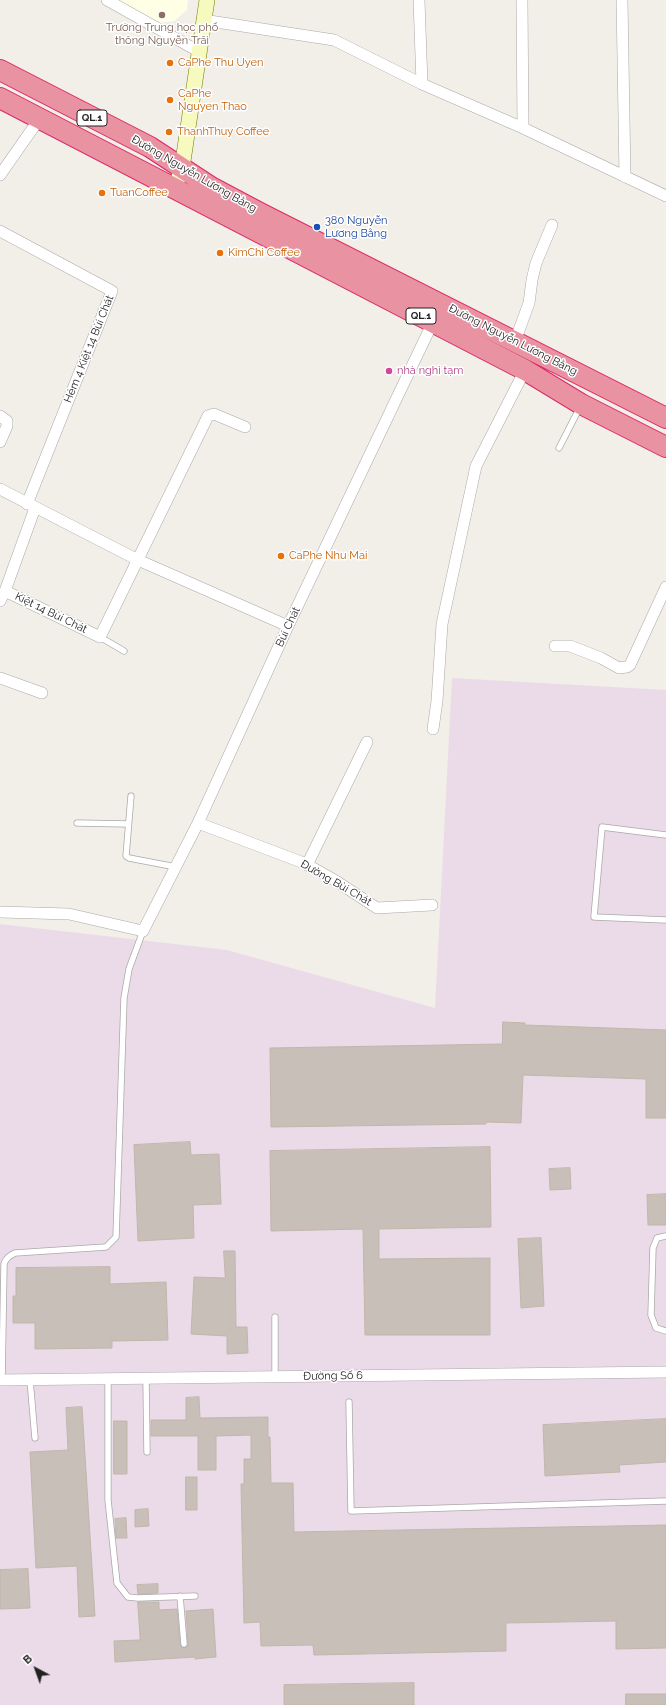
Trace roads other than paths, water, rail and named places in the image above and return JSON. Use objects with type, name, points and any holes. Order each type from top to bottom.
[{"type":"highway","name":"Đường Nguyễn Lương Bằng","points":[[0,70],[150,147],[211,187],[260,213],[666,418]]},
{"type":"highway","name":"Đường Nguyễn Lương Bằng","points":[[0,98],[525,370],[581,404],[666,447]]},
{"type":"street","points":[[107,0],[198,51]]},
{"type":"street","points":[[174,189],[182,168],[206,0]]},
{"type":"street","points":[[419,0],[422,84]]},
{"type":"street","points":[[522,0],[523,128]]},
{"type":"street","points":[[622,0],[625,177]]},
{"type":"street","points":[[203,20],[334,40],[422,84],[523,128],[666,196]]},
{"type":"street","points":[[0,175],[40,118]]},
{"type":"street","points":[[514,341],[529,303],[536,263],[552,225]]},
{"type":"street","name":"Hẻm 4 Kiệt 14 Bùi Chát","points":[[0,231],[112,291],[31,506]]},
{"type":"street","name":"Bùi Chát","points":[[143,931],[198,823],[288,626],[433,322]]},
{"type":"street","points":[[433,729],[438,701],[442,624],[476,466],[525,370]]},
{"type":"street","points":[[138,560],[208,416],[214,414],[245,427]]},
{"type":"street","points":[[0,416],[7,421],[7,426],[0,442]]},
{"type":"street","points":[[0,489],[138,560],[288,626]]},
{"type":"street","name":"Kiệt 14 Bùi Chát","points":[[31,506],[2,596],[100,636],[138,560]]},
{"type":"street","points":[[555,646],[570,646],[601,658],[619,668],[627,667],[630,665],[666,587]]},
{"type":"street","points":[[0,678],[42,693]]},
{"type":"street","points":[[307,864],[368,742]]},
{"type":"street","name":"Đường Bùi Chát","points":[[198,823],[307,864],[377,908],[432,905]]},
{"type":"street","points":[[0,912],[69,914],[143,931]]},
{"type":"street","name":"Đường Số 6","points":[[1,1380],[666,1372]]},
{"type":"lane","points":[[559,448],[581,404]]},
{"type":"lane","points":[[100,636],[124,651]]},
{"type":"lane","points":[[131,796],[126,852],[128,857],[176,867]]},
{"type":"lane","points":[[77,823],[128,824]]},
{"type":"lane","points":[[666,835],[602,827],[594,917],[666,920]]},
{"type":"lane","points":[[1,1380],[4,1264],[6,1259],[15,1253],[106,1247],[116,1237],[124,998],[129,969],[143,931]]},
{"type":"lane","points":[[666,1236],[657,1238],[653,1248],[651,1315],[656,1328],[666,1331]]},
{"type":"lane","points":[[275,1317],[275,1377]]},
{"type":"lane","points":[[108,1379],[108,1500],[117,1583],[128,1597],[195,1596]]},
{"type":"lane","points":[[146,1379],[147,1452]]},
{"type":"lane","points":[[30,1380],[35,1438]]},
{"type":"lane","points":[[349,1402],[351,1510],[666,1501]]},
{"type":"lane","points":[[180,1596],[184,1644]]},
{"type":"place","name":"Trường Trung học phổ thông Nguyễn Trãi","points":[[162,15]]},
{"type":"place","name":"CaPhe Thu Uyen","points":[[170,63]]},
{"type":"place","name":"CaPhe Nguyen Thao","points":[[170,100]]},
{"type":"place","name":"ThanhThuy Coffee","points":[[169,132]]},
{"type":"place","name":"TuanCoffee","points":[[102,193]]},
{"type":"place","name":"380 Nguyễn Lương Bằng","points":[[317,227]]},
{"type":"place","name":"KimChi Coffee","points":[[220,253]]},
{"type":"place","name":"nhà nghỉ tạm","points":[[389,371]]},
{"type":"place","name":"CaPhe Nhu Mai","points":[[281,556]]}]
